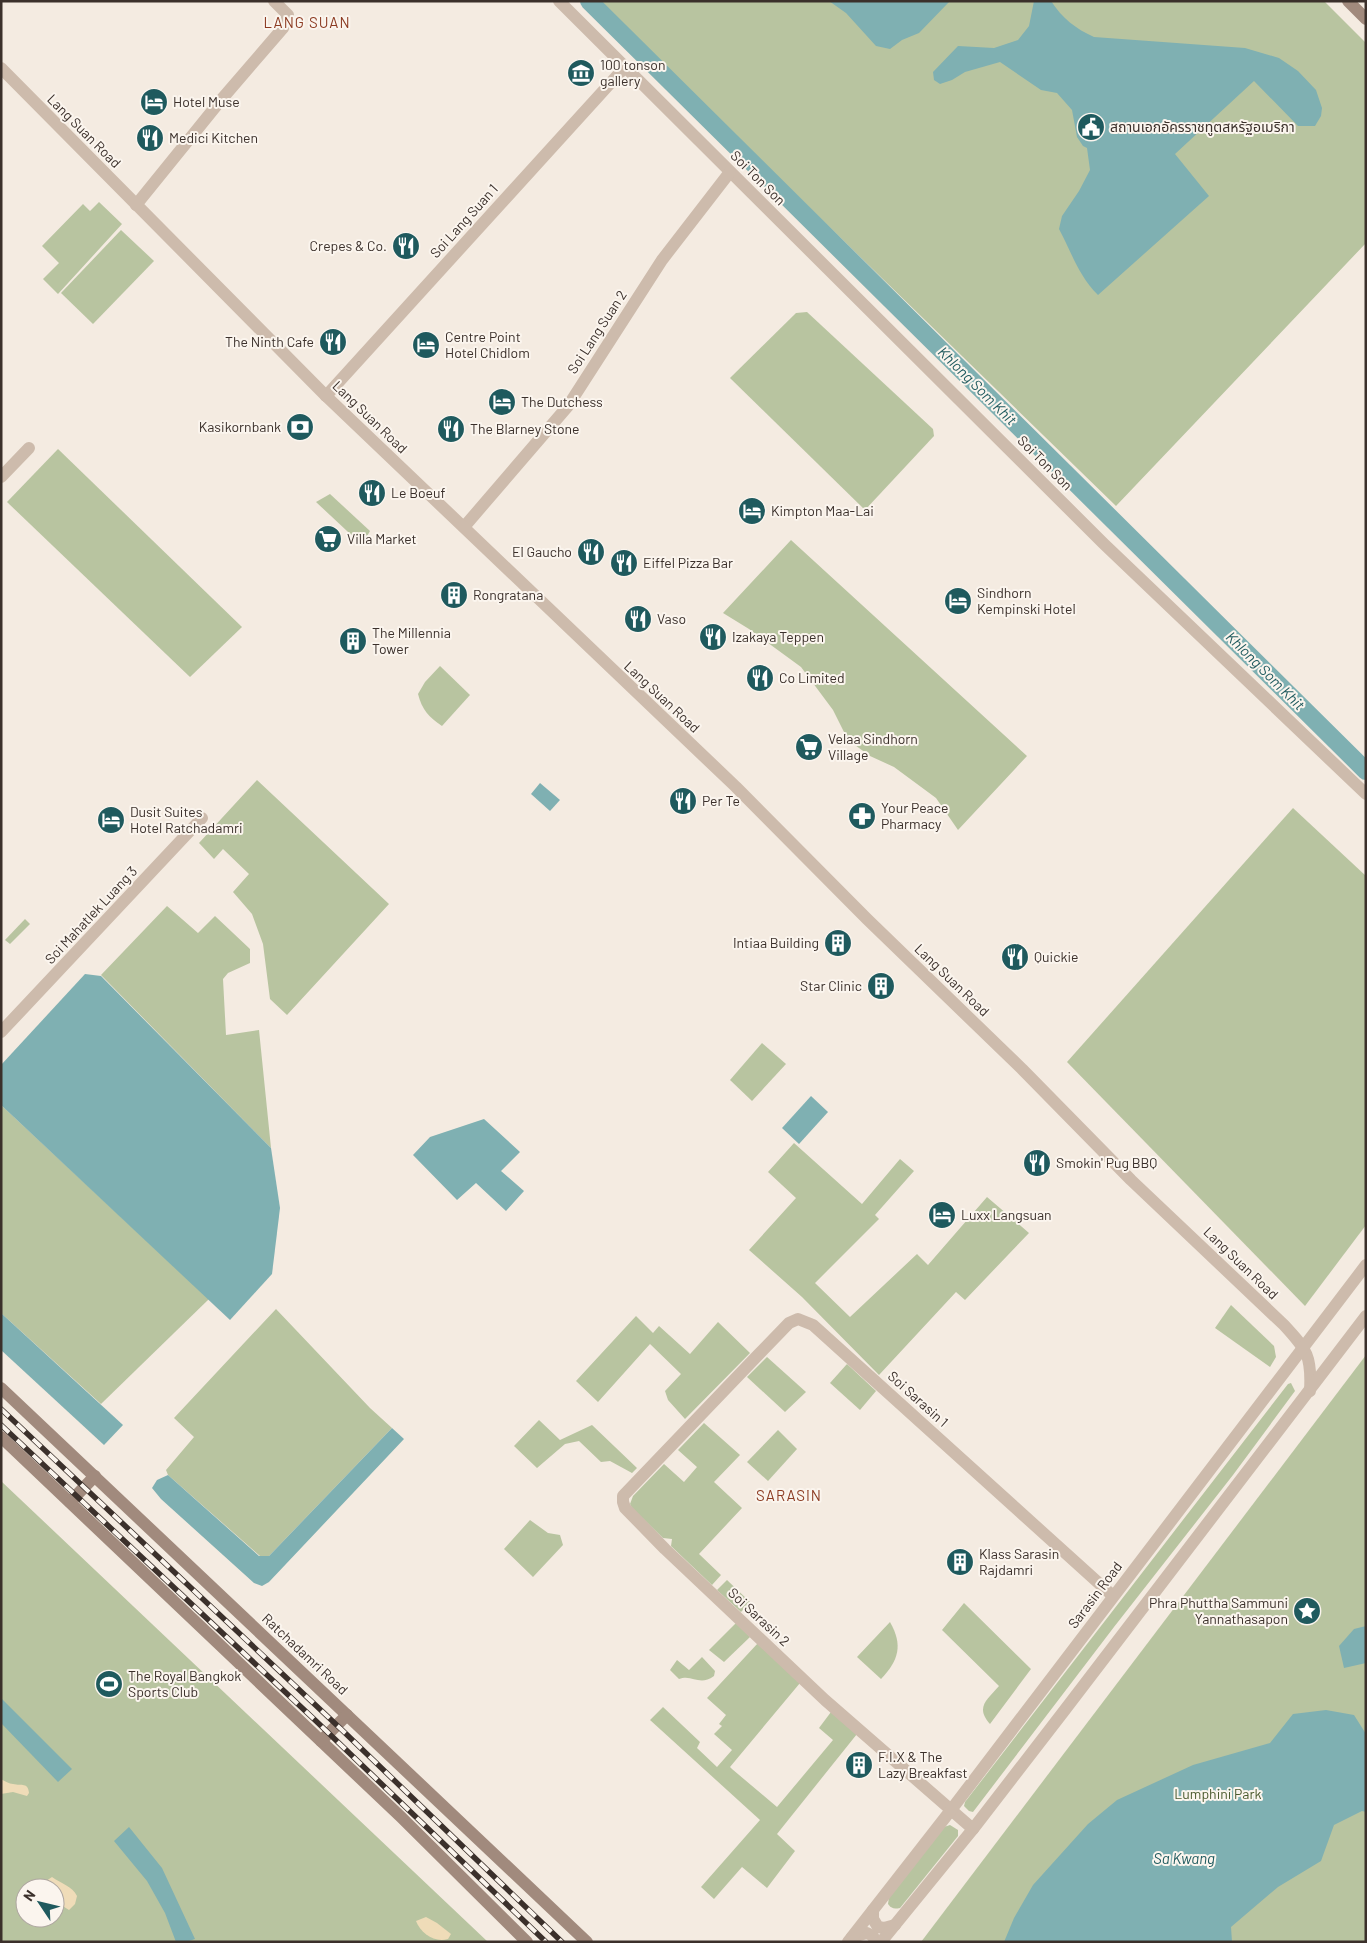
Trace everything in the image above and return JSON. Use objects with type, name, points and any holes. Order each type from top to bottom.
[{"type":"main road","points":[[1348,1],[1366,19]]},
{"type":"main road","name":"Ratchadamri Road","points":[[1,1388],[587,1942]]},
{"type":"main road","points":[[1,1437],[401,1817],[527,1942]]},
{"type":"main road","points":[[70,1502],[95,1476]]},
{"type":"main road","points":[[321,1741],[348,1715]]},
{"type":"street","points":[[136,205],[221,100],[284,28],[288,15],[274,1]]},
{"type":"street","name":"Soi Ton Son","points":[[559,1],[1104,544],[1366,794]]},
{"type":"street","name":"Soi Lang Suan 1","points":[[326,396],[625,67]]},
{"type":"street","name":"Lang Suan Road","points":[[1,68],[326,396],[736,787],[1016,1063],[1131,1180],[1284,1324],[1304,1347]]},
{"type":"street","name":"Soi Lang Suan 2","points":[[464,527],[568,406],[662,260],[730,172]]},
{"type":"street","points":[[1,477],[29,448]]},
{"type":"street","name":"Soi Mahatlek Luang 3","points":[[1,1032],[202,818]]},
{"type":"street","name":"Sarasin Road","points":[[850,1939],[951,1810],[1366,1266]]},
{"type":"street","points":[[880,1942],[973,1829],[1366,1316]]},
{"type":"street","name":"Soi Sarasin 1","points":[[703,1411],[789,1323],[798,1319],[808,1322],[1113,1596]]},
{"type":"street","points":[[1304,1347],[1311,1375],[1310,1391]]},
{"type":"street","name":"Soi Sarasin 2","points":[[703,1411],[627,1491],[623,1496],[625,1508],[665,1549],[832,1705],[973,1829]]},
{"type":"street","points":[[873,1910],[873,1919],[878,1927],[884,1928],[895,1925]]},
{"type":"street","points":[[850,1939],[867,1933],[873,1936],[875,1942]]},
{"type":"green space","points":[[595,1],[1324,1],[1366,43],[1366,243],[1116,506]]},
{"type":"green space","points":[[99,202],[122,224],[58,294],[43,279],[59,263],[42,246],[83,204],[90,211]]},
{"type":"green space","points":[[121,230],[154,261],[93,324],[61,293]]},
{"type":"green space","points":[[807,312],[933,429],[934,436],[865,510],[730,378],[796,313]]},
{"type":"green space","points":[[58,449],[242,627],[190,677],[7,502]]},
{"type":"green space","points":[[330,494],[370,531],[362,545],[316,502]]},
{"type":"green space","points":[[791,540],[1027,756],[958,830],[936,798],[894,767],[870,756],[848,740],[833,710],[801,667],[749,629],[723,613]]},
{"type":"green space","points":[[440,666],[470,695],[442,726],[427,713],[418,694],[425,682]]},
{"type":"green space","points":[[257,780],[389,904],[287,1015],[270,999],[263,944],[252,914],[233,892],[249,874],[223,849],[214,859],[199,843]]},
{"type":"green space","points":[[1293,808],[1366,876],[1366,1225],[1305,1306],[1067,1062]]},
{"type":"green space","points":[[167,906],[198,933],[215,916],[250,949],[250,963],[228,973],[223,979],[226,1035],[259,1030],[271,1148],[101,975]]},
{"type":"green space","points":[[25,919],[30,924],[10,944],[5,940]]},
{"type":"green space","points":[[762,1043],[786,1064],[752,1101],[730,1080]]},
{"type":"green space","points":[[1,1105],[209,1299],[101,1404],[1,1313]]},
{"type":"green space","points":[[794,1143],[862,1204],[900,1159],[914,1171],[875,1215],[879,1219],[815,1283],[850,1317],[917,1254],[928,1265],[987,1197],[1029,1233],[965,1300],[956,1292],[879,1375],[802,1297],[749,1250],[796,1198],[768,1172]]},
{"type":"green space","points":[[1231,1305],[1274,1346],[1276,1357],[1270,1367],[1215,1328]]},
{"type":"green space","points":[[276,1309],[370,1408],[392,1428],[269,1556],[260,1556],[168,1475],[166,1470],[194,1437],[174,1418]]},
{"type":"green space","points":[[636,1316],[653,1333],[659,1326],[690,1354],[718,1322],[750,1353],[685,1419],[668,1400],[665,1391],[681,1374],[650,1344],[598,1402],[576,1381]]},
{"type":"green space","name":"Lumphini Park","points":[[1366,1355],[1366,1942],[921,1942]]},
{"type":"green space","points":[[767,1357],[806,1392],[785,1412],[747,1377]]},
{"type":"green space","points":[[847,1364],[876,1391],[860,1410],[830,1383]]},
{"type":"green space","points":[[1291,1383],[1295,1391],[1233,1475],[973,1812],[969,1811],[964,1806],[965,1802],[1288,1384]]},
{"type":"green space","points":[[539,1420],[560,1440],[592,1425],[637,1468],[632,1473],[610,1461],[601,1462],[579,1441],[565,1444],[537,1468],[514,1446]]},
{"type":"green space","points":[[704,1423],[740,1455],[714,1482],[742,1508],[699,1554],[721,1575],[712,1585],[671,1546],[672,1539],[663,1538],[630,1504],[633,1496],[664,1464],[684,1482],[697,1467],[678,1450]]},
{"type":"green space","points":[[778,1430],[797,1449],[768,1481],[747,1462]]},
{"type":"green space","name":"The Royal Bangkok Sports Club","points":[[1,1481],[488,1942],[1,1942]]},
{"type":"green space","points":[[530,1520],[548,1533],[560,1535],[563,1545],[533,1577],[504,1549]]},
{"type":"green space","points":[[727,1580],[750,1602],[741,1612],[717,1590]]},
{"type":"green space","points":[[964,1603],[1031,1669],[990,1724],[983,1713],[983,1708],[984,1704],[999,1686],[942,1630]]},
{"type":"green space","points":[[890,1622],[897,1638],[897,1652],[892,1665],[881,1679],[857,1657]]},
{"type":"green space","points":[[736,1623],[750,1637],[724,1662],[709,1650]]},
{"type":"green space","points":[[758,1643],[800,1683],[730,1767],[732,1769],[777,1807],[833,1740],[819,1728],[831,1712],[857,1734],[777,1834],[795,1851],[767,1888],[742,1867],[714,1899],[701,1887],[760,1820],[650,1720],[663,1707],[700,1742],[697,1748],[717,1767],[732,1750],[714,1734],[722,1726],[719,1724],[726,1715],[707,1698]]},
{"type":"green space","points":[[702,1657],[715,1671],[714,1676],[709,1679],[679,1679],[670,1670],[677,1660],[689,1670]]},
{"type":"green space","points":[[950,1825],[958,1830],[958,1836],[900,1908],[891,1907],[888,1904],[889,1897],[944,1827]]},
{"type":"sand","points":[[1,1779],[10,1784],[26,1786],[29,1793],[27,1796],[13,1792],[1,1794]]},
{"type":"sand","points":[[65,1884],[70,1887],[77,1896],[75,1904],[69,1910],[65,1907]]},
{"type":"sand","points":[[426,1917],[451,1934],[448,1939],[438,1940],[421,1930],[416,1921]]},
{"type":"water","points":[[829,1],[950,1],[919,33],[902,40],[890,49],[876,46],[846,13]]},
{"type":"water","points":[[1034,1],[1051,1],[1070,22],[1094,37],[1245,48],[1279,58],[1298,71],[1316,90],[1322,108],[1321,116],[1315,126],[1298,126],[1254,81],[1175,154],[1209,196],[1098,295],[1080,272],[1059,229],[1062,216],[1079,191],[1090,170],[1087,148],[1083,146],[1077,137],[1072,110],[1057,93],[1041,90],[1000,62],[965,72],[952,80],[940,84],[934,80],[933,72],[958,46],[994,48],[1018,40],[1029,26]]},
{"type":"water","points":[[540,783],[560,800],[550,811],[531,794]]},
{"type":"water","points":[[85,974],[101,976],[271,1148],[280,1208],[272,1274],[230,1320],[1,1105],[1,1065]]},
{"type":"water","points":[[811,1096],[828,1112],[799,1144],[782,1128]]},
{"type":"water","points":[[484,1119],[520,1152],[501,1171],[524,1191],[506,1211],[476,1183],[457,1200],[413,1155],[430,1137]]},
{"type":"water","points":[[1,1313],[123,1425],[104,1445],[1,1350]]},
{"type":"water","points":[[392,1428],[404,1439],[269,1582],[262,1586],[254,1583],[161,1499],[152,1488],[157,1480],[168,1475],[259,1556],[269,1556]]},
{"type":"water","points":[[1366,1626],[1366,1663],[1344,1668],[1339,1646],[1354,1629]]},
{"type":"water","points":[[1,1698],[72,1769],[58,1782],[1,1723]]},
{"type":"water","name":"Sa Kwang","points":[[1326,1710],[1354,1715],[1366,1734],[1366,1812],[1362,1811],[1334,1825],[1321,1861],[1278,1887],[1231,1927],[1232,1942],[1004,1942],[1014,1918],[1033,1885],[1088,1824],[1117,1800],[1193,1765],[1270,1743],[1293,1714]]},
{"type":"water","points":[[129,1827],[162,1868],[195,1939],[186,1942],[176,1942],[165,1913],[147,1881],[114,1841]]},
{"type":"waterway","name":"Khlong Som Khit","points":[[589,1],[1366,771]]},
{"type":"railway","points":[[1,1409],[342,1730],[562,1942]]},
{"type":"railway","points":[[1,1425],[316,1721],[546,1942]]},
{"type":"place","name":"100 tonson gallery","points":[[581,73]]},
{"type":"place","name":"Hotel Muse","points":[[154,102]]},
{"type":"place","name":"สถานเอกอัครราชทูตสหรัฐอเมริกา","points":[[1091,127]]},
{"type":"place","name":"Medici Kitchen","points":[[150,138]]},
{"type":"place","name":"Crepes & Co.","points":[[406,246]]},
{"type":"place","name":"The Ninth Cafe","points":[[333,342]]},
{"type":"place","name":"Centre Point Hotel Chidlom","points":[[426,345]]},
{"type":"place","name":"The Dutchess","points":[[502,402]]},
{"type":"place","name":"Kasikornbank","points":[[300,427]]},
{"type":"place","name":"The Blarney Stone","points":[[451,429]]},
{"type":"place","name":"Le Boeuf","points":[[372,493]]},
{"type":"place","name":"Kimpton Maa-Lai","points":[[752,511]]},
{"type":"place","name":"Villa Market","points":[[328,539]]},
{"type":"place","name":"El Gaucho","points":[[591,552]]},
{"type":"place","name":"Eiffel Pizza Bar","points":[[624,563]]},
{"type":"place","name":"Rongratana","points":[[454,595]]},
{"type":"place","name":"Sindhorn Kempinski Hotel","points":[[958,601]]},
{"type":"place","name":"Vaso","points":[[638,619]]},
{"type":"place","name":"Izakaya Teppen","points":[[713,637]]},
{"type":"place","name":"The Millennia Tower","points":[[353,641]]},
{"type":"place","name":"Co Limited","points":[[760,678]]},
{"type":"place","name":"Velaa Sindhorn Village","points":[[809,747]]},
{"type":"place","name":"Per Te","points":[[683,801]]},
{"type":"place","name":"Your Peace Pharmacy","points":[[862,816]]},
{"type":"place","name":"Dusit Suites Hotel Ratchadamri","points":[[111,820]]},
{"type":"place","name":"Intiaa Building","points":[[838,943]]},
{"type":"place","name":"Quickie","points":[[1015,957]]},
{"type":"place","name":"Star Clinic","points":[[881,986]]},
{"type":"place","name":"Smokin' Pug BBQ","points":[[1037,1163]]},
{"type":"place","name":"Luxx Langsuan","points":[[942,1215]]},
{"type":"place","name":"Klass Sarasin Rajdamri","points":[[960,1562]]},
{"type":"place","name":"Phra Phuttha Sammuni Yannathasapon","points":[[1307,1611]]},
{"type":"place","name":"The Royal Bangkok Sports Club","points":[[109,1684]]},
{"type":"place","name":"F.I.X & The Lazy Breakfast","points":[[859,1765]]},
{"type":"district","name":"LANG SUAN","points":[[307,23]]},
{"type":"district","name":"SARASIN","points":[[789,1496]]}]
